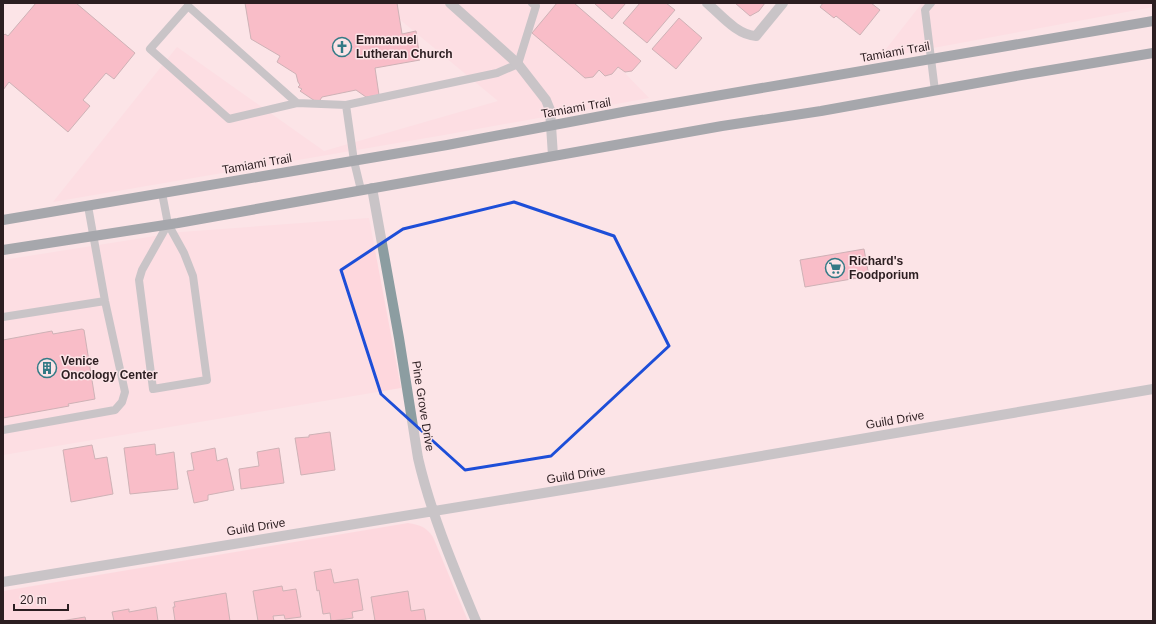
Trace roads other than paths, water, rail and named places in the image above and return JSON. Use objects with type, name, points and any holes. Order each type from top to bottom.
[{"type":"main road","name":"Tamiami Trail","points":[[3,220],[1153,21]]},
{"type":"main road","points":[[3,250],[168,224],[722,126],[821,111],[1027,74],[1153,54]]},
{"type":"street","points":[[450,3],[518,64],[546,100],[550,110],[553,156]]},
{"type":"street","points":[[707,3],[740,31],[756,36],[784,3]]},
{"type":"street","name":"Pine Grove Drive","points":[[372,188],[399,338],[418,458],[433,512],[476,621]]},
{"type":"street","name":"Guild Drive","points":[[3,582],[433,512],[1153,389]]},
{"type":"lane","points":[[297,103],[188,4],[150,49],[229,119],[297,103],[346,105],[497,73],[518,64],[536,6],[532,3]]},
{"type":"lane","points":[[931,3],[925,10],[935,91]]},
{"type":"lane","points":[[346,105],[360,190]]},
{"type":"lane","points":[[162,193],[168,224],[184,253],[193,276],[206,380],[153,389],[139,280],[142,270],[168,224]]},
{"type":"lane","points":[[3,430],[115,410],[122,402],[125,392],[105,301],[88,206]]},
{"type":"lane","points":[[3,317],[105,301]]},
{"type":"place","name":"Emmanuel Lutheran Church","points":[[342,47]]},
{"type":"place","name":"Richard's Foodporium","points":[[835,268]]},
{"type":"place","name":"Venice Oncology Center","points":[[47,368]]}]
